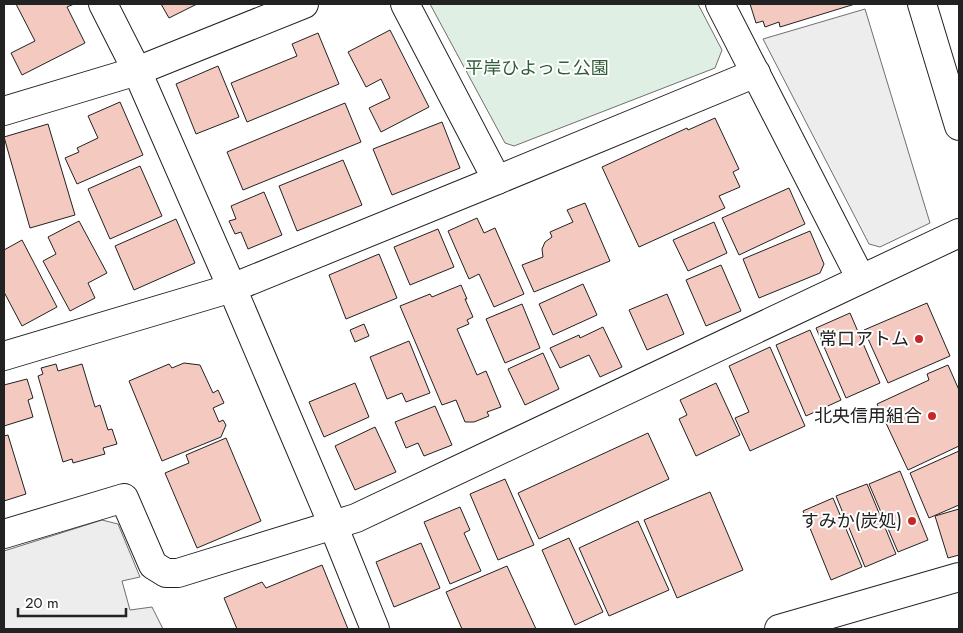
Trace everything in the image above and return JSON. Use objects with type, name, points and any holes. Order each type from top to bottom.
[{"type":"street","points":[[103,4],[137,71],[232,288],[375,629]]},
{"type":"street","points":[[4,111],[137,71],[304,4]]},
{"type":"street","points":[[405,4],[497,180]]},
{"type":"street","points":[[720,4],[861,279]]},
{"type":"street","points":[[922,4],[959,126]]},
{"type":"street","points":[[4,356],[232,288],[756,73]]},
{"type":"street","points":[[4,534],[124,498],[153,565],[166,573],[178,573],[356,518],[959,233]]},
{"type":"street","points":[[778,629],[959,577]]},
{"type":"green space","name":"平岸ひよっこ公園","points":[[430,4],[698,4],[722,50],[715,68],[514,146],[505,143]]},
{"type":"shaded area","points":[[865,9],[930,223],[880,247],[869,244],[763,39]]},
{"type":"shaded area","points":[[102,520],[118,524],[140,577],[122,581],[130,610],[152,607],[163,629],[4,629],[4,551]]},
{"type":"building","points":[[16,4],[74,4],[67,7],[85,43],[22,75],[11,53],[35,41]]},
{"type":"building","points":[[161,4],[197,4],[169,18]]},
{"type":"building","points":[[750,4],[855,4],[780,27],[779,22],[765,27],[763,21],[756,23]]},
{"type":"building","points":[[390,30],[429,107],[381,132],[369,108],[390,98],[381,79],[366,87],[348,52]]},
{"type":"building","points":[[318,33],[339,84],[247,122],[231,83],[297,56],[292,44]]},
{"type":"building","points":[[218,66],[239,117],[196,134],[176,84]]},
{"type":"building","points":[[120,102],[143,155],[77,184],[65,158],[79,152],[77,148],[98,138],[88,116]]},
{"type":"building","points":[[345,103],[361,142],[243,190],[227,152]]},
{"type":"building","points":[[715,118],[739,169],[733,172],[740,187],[719,196],[725,208],[639,247],[602,167],[687,128],[688,130]]},
{"type":"building","points":[[442,122],[460,168],[392,195],[373,149]]},
{"type":"building","points":[[48,124],[75,215],[30,228],[4,137]]},
{"type":"building","points":[[343,160],[362,205],[297,231],[279,186]]},
{"type":"building","points":[[140,166],[162,216],[110,239],[88,189]]},
{"type":"building","points":[[789,188],[805,224],[739,255],[722,218]]},
{"type":"building","points":[[264,192],[282,235],[248,249],[241,232],[235,234],[229,221],[236,219],[231,206]]},
{"type":"building","points":[[585,203],[610,261],[534,292],[522,265],[543,257],[542,249],[545,242],[552,237],[550,232],[573,222],[567,210]]},
{"type":"building","points":[[477,218],[484,233],[495,228],[524,294],[494,307],[479,274],[469,279],[448,231]]},
{"type":"building","points":[[176,219],[195,263],[134,290],[115,246]]},
{"type":"building","points":[[79,221],[107,273],[88,283],[95,298],[70,311],[43,261],[56,254],[48,237]]},
{"type":"building","points":[[714,222],[727,253],[688,271],[673,240]]},
{"type":"building","points":[[438,229],[454,267],[410,285],[394,247]]},
{"type":"building","points":[[810,231],[824,264],[820,273],[759,298],[743,259]]},
{"type":"building","points":[[22,240],[57,307],[22,326],[4,292],[4,250]]},
{"type":"building","points":[[379,254],[397,298],[346,319],[329,275]]},
{"type":"building","points":[[721,265],[741,311],[706,326],[686,280]]},
{"type":"building","points":[[583,284],[597,315],[553,335],[539,304]]},
{"type":"building","points":[[461,285],[473,317],[467,320],[469,324],[457,329],[477,375],[486,371],[501,407],[487,412],[489,416],[474,422],[465,422],[456,400],[442,405],[400,306],[430,294],[432,297]]},
{"type":"building","points":[[667,294],[684,334],[647,350],[629,310]]},
{"type":"building","points":[[927,303],[950,356],[888,383],[864,330]]},
{"type":"building","points":[[522,304],[540,348],[505,363],[486,319]]},
{"type":"building","points":[[850,313],[880,383],[846,398],[816,328]]},
{"type":"building","points":[[364,324],[369,336],[355,342],[350,330]]},
{"type":"building","points":[[603,327],[622,367],[600,377],[589,355],[560,368],[550,348],[579,335],[580,338]]},
{"type":"building","points":[[810,330],[841,400],[806,416],[776,345]]},
{"type":"building","points":[[409,341],[430,393],[406,402],[402,393],[387,399],[370,357]]},
{"type":"building","points":[[770,347],[805,426],[750,451],[735,418],[749,412],[729,366]]},
{"type":"building","points":[[543,353],[559,389],[525,405],[508,369]]},
{"type":"building","points":[[184,363],[200,365],[213,393],[218,390],[224,403],[213,408],[219,422],[223,420],[226,425],[221,437],[162,461],[129,381],[169,364],[172,368]]},
{"type":"building","points":[[56,364],[58,371],[82,364],[95,407],[100,405],[108,430],[112,429],[117,444],[103,448],[105,454],[73,463],[72,459],[63,462],[38,376],[43,374],[41,368]]},
{"type":"building","points":[[948,365],[959,390],[959,446],[908,470],[877,404],[929,380],[927,374]]},
{"type":"building","points":[[27,379],[33,398],[28,400],[33,417],[4,426],[4,385]]},
{"type":"building","points":[[355,383],[369,417],[324,437],[309,402]]},
{"type":"building","points":[[716,383],[740,435],[696,456],[679,419],[687,415],[680,400]]},
{"type":"building","points":[[435,406],[452,445],[424,456],[418,443],[406,448],[395,422]]},
{"type":"building","points":[[375,427],[396,472],[355,490],[335,446]]},
{"type":"building","points":[[648,433],[669,479],[539,539],[518,493]]},
{"type":"building","points":[[8,435],[26,494],[4,501],[4,436]]},
{"type":"building","points":[[226,438],[261,521],[197,548],[165,473],[189,463],[186,455]]},
{"type":"building","points":[[959,451],[959,505],[929,518],[910,473]]},
{"type":"building","points":[[900,471],[928,540],[898,552],[869,484]]},
{"type":"building","points":[[505,479],[534,545],[498,560],[470,494]]},
{"type":"building","points":[[867,484],[896,554],[865,567],[836,496]]},
{"type":"building","points":[[710,492],[743,570],[677,598],[644,520]]},
{"type":"building","points":[[833,498],[862,567],[831,580],[803,511]]},
{"type":"building","points":[[460,507],[470,530],[464,533],[481,571],[450,584],[424,522]]},
{"type":"building","points":[[959,509],[959,555],[948,558],[935,516]]},
{"type":"building","points":[[638,521],[669,590],[609,616],[579,548]]},
{"type":"building","points":[[569,538],[603,612],[575,625],[542,550]]},
{"type":"building","points":[[421,543],[440,588],[394,607],[376,562]]},
{"type":"building","points":[[322,565],[348,629],[237,629],[224,598],[262,582],[266,588]]},
{"type":"building","points":[[507,566],[536,629],[462,629],[446,592]]},
{"type":"place","name":"常口アトム","points":[[919,339]]},
{"type":"place","name":"北央信用組合","points":[[932,416]]},
{"type":"place","name":"すみか(炭処)","points":[[912,521]]}]
